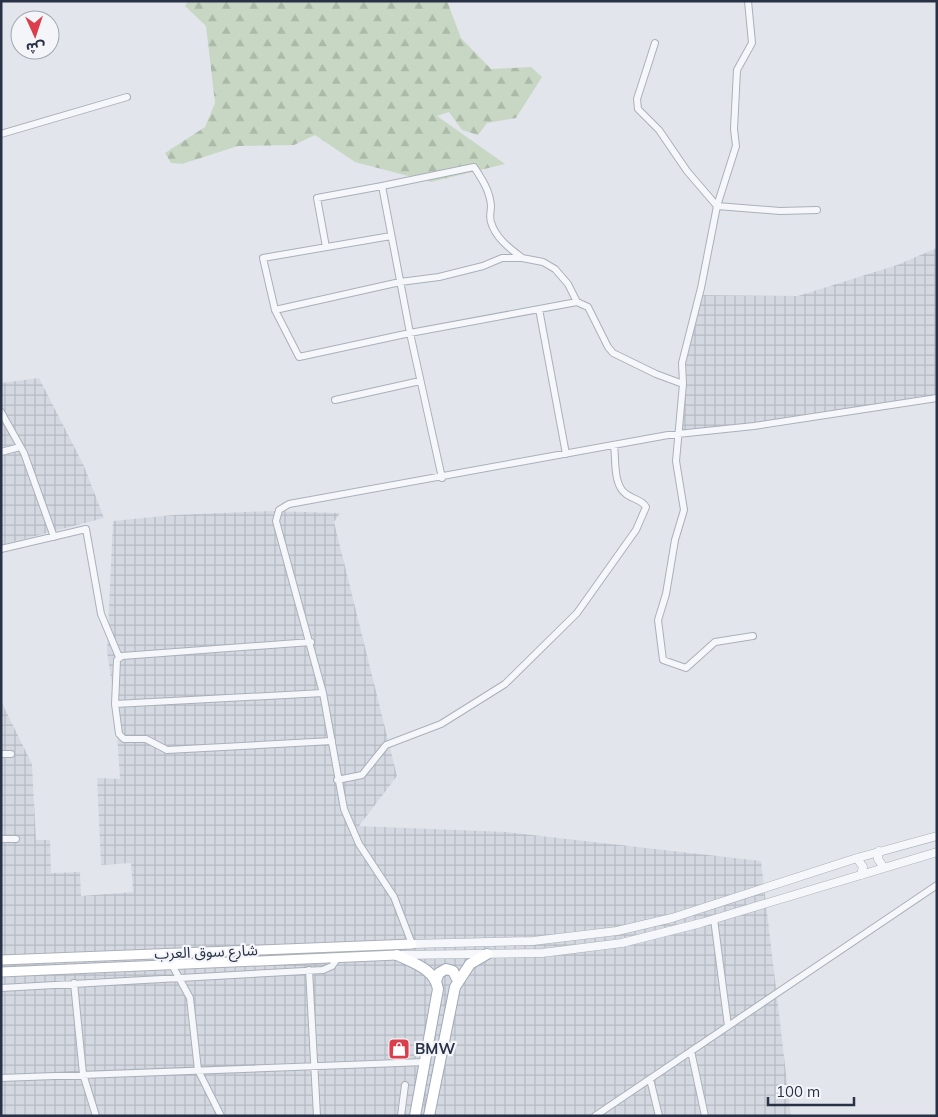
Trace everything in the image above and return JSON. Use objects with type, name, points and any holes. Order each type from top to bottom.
[{"type":"main road","name":"شارع سوق العرب","points":[[1,960],[412,944]]},
{"type":"main road","points":[[429,1116],[458,981],[470,964],[487,954]]},
{"type":"main road","points":[[1,972],[397,956],[428,971],[436,981],[438,993],[415,1116]]},
{"type":"main road","points":[[436,981],[439,973],[446,969],[454,971],[458,981]]},
{"type":"street","points":[[746,2],[752,43],[737,70],[734,129],[736,146],[717,206],[701,288],[682,363],[683,384],[676,460],[684,510],[675,540],[666,594],[658,620],[663,660],[686,668],[715,642],[753,636]]},
{"type":"street","points":[[655,43],[637,99],[638,109],[659,130],[687,171],[717,206],[780,211],[817,210]]},
{"type":"street","points":[[1,134],[128,97]]},
{"type":"street","points":[[326,247],[317,198],[474,167],[489,194],[490,220],[494,230],[506,246],[522,258]]},
{"type":"street","points":[[382,186],[410,333],[442,478]]},
{"type":"street","points":[[391,236],[263,258],[275,310],[299,357],[410,333],[577,302],[588,307],[608,347],[613,353],[668,380],[683,384]]},
{"type":"street","points":[[275,310],[400,282],[448,275],[483,266],[502,258],[522,258],[542,262],[556,269],[568,284],[577,302]]},
{"type":"street","points":[[539,309],[566,454]]},
{"type":"street","points":[[335,400],[420,381]]},
{"type":"street","points":[[937,398],[754,426],[678,434],[566,454],[442,478],[289,504],[279,510],[276,517],[311,642],[323,693],[338,780],[350,827],[394,897],[412,944],[533,941],[617,931],[672,918],[879,851],[937,836]]},
{"type":"street","points":[[1,412],[20,447],[54,537]]},
{"type":"street","points":[[338,780],[362,775],[386,745],[441,724],[498,690],[577,613],[636,530],[646,507],[643,502],[627,495],[620,485],[614,446]]},
{"type":"street","points":[[1,452],[20,447]]},
{"type":"street","points":[[1,549],[86,528],[101,614],[119,657],[115,704],[118,734],[121,737],[146,739],[167,750],[332,741]]},
{"type":"street","points":[[119,657],[311,642]]},
{"type":"street","points":[[115,704],[323,693]]},
{"type":"street","points":[[1,754],[11,754]]},
{"type":"street","points":[[1,839],[16,839]]},
{"type":"street","points":[[879,851],[878,859],[884,868]]},
{"type":"street","points":[[397,956],[542,953],[596,947],[649,937],[937,852]]},
{"type":"street","points":[[857,858],[862,864],[860,875]]},
{"type":"street","points":[[595,1116],[937,885]]},
{"type":"street","points":[[714,919],[728,1026]]},
{"type":"street","points":[[1,988],[310,970],[329,968],[337,958]]},
{"type":"street","points":[[172,965],[186,988],[191,1004],[194,1049],[198,1070],[221,1116]]},
{"type":"street","points":[[310,970],[317,1116]]},
{"type":"street","points":[[74,984],[83,1074],[96,1116]]},
{"type":"street","points":[[691,1051],[705,1116]]},
{"type":"street","points":[[1,1078],[425,1062]]},
{"type":"street","points":[[650,1079],[659,1116]]},
{"type":"street","points":[[401,1116],[405,1084]]},
{"type":"street","points":[[609,1107],[611,1116]]},
{"type":"shaded area","points":[[937,248],[937,398],[678,434],[682,363],[699,295],[798,296],[897,265]]},
{"type":"shaded area","points":[[39,378],[84,466],[104,518],[1,545],[1,383]]},
{"type":"shaded area","points":[[271,511],[340,513],[334,522],[397,776],[359,826],[506,832],[761,861],[791,1116],[1,1116],[1,701],[32,764],[36,840],[50,840],[51,873],[80,872],[81,896],[133,892],[131,863],[101,865],[97,778],[120,779],[115,704],[107,652],[113,521],[173,515]]},
{"type":"green space","points":[[188,1],[447,1],[461,38],[491,69],[531,67],[542,77],[516,118],[487,123],[478,135],[462,130],[449,112],[437,116],[505,164],[431,182],[355,162],[315,135],[294,145],[238,146],[182,164],[171,163],[165,153],[205,127],[215,103],[206,26],[185,6]]},
{"type":"place","name":"BMW","points":[[399,1049]]}]
